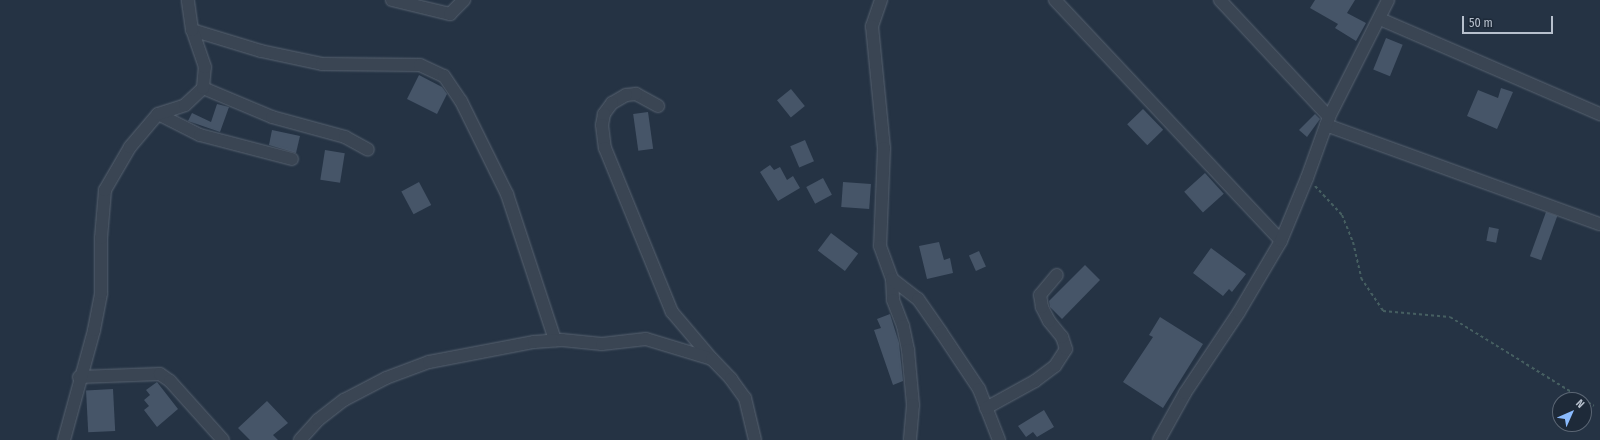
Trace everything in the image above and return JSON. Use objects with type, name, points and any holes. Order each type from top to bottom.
[{"type":"street","points":[[64,440],[79,377],[94,330],[101,293],[100,238],[105,190],[130,147],[158,114],[185,105],[203,88],[205,66],[192,30],[188,0]]},
{"type":"street","points":[[392,0],[450,14],[464,0]]},
{"type":"street","points":[[881,0],[872,26],[884,148],[880,246],[892,279],[893,300],[903,326],[908,350],[913,405],[910,440]]},
{"type":"street","points":[[1055,0],[1281,241]]},
{"type":"street","points":[[1220,0],[1328,121],[1600,224]]},
{"type":"street","points":[[1159,440],[1185,393],[1239,312],[1281,241],[1307,178],[1328,121],[1388,0]]},
{"type":"street","points":[[1380,18],[1600,114]]},
{"type":"street","points":[[192,30],[261,51],[322,64],[420,65],[444,76],[461,101],[507,194],[555,340]]},
{"type":"street","points":[[203,88],[272,117],[345,137],[368,150]]},
{"type":"street","points":[[658,106],[636,94],[626,95],[612,103],[604,114],[602,125],[605,148],[672,312],[731,379],[745,398],[755,440]]},
{"type":"street","points":[[158,114],[200,135],[249,150],[259,150],[292,159]]},
{"type":"street","points":[[986,408],[1050,370],[1066,350],[1062,337],[1046,314],[1040,295],[1057,275]]},
{"type":"street","points":[[892,279],[918,299],[979,389],[999,440]]},
{"type":"street","points":[[300,440],[318,420],[344,400],[386,378],[429,362],[555,340],[602,344],[646,339],[712,359]]},
{"type":"street","points":[[79,377],[160,374],[170,381],[223,440]]},
{"type":"path","points":[[1307,178],[1342,214],[1352,242],[1361,278],[1383,310],[1450,317],[1594,406]]},
{"type":"building","points":[[1315,0],[1355,0],[1347,13],[1366,23],[1356,41],[1335,28],[1338,24],[1310,8]]},
{"type":"building","points":[[1386,38],[1403,45],[1390,76],[1373,70]]},
{"type":"building","points":[[419,75],[442,87],[447,94],[437,114],[407,99]]},
{"type":"building","points":[[1501,88],[1513,92],[1497,129],[1467,116],[1478,90],[1498,98]]},
{"type":"building","points":[[791,89],[805,106],[791,117],[777,100]]},
{"type":"building","points":[[217,104],[229,107],[220,132],[188,121],[192,113],[211,122]]},
{"type":"building","points":[[1143,109],[1163,130],[1147,145],[1127,124]]},
{"type":"building","points":[[648,112],[653,149],[638,151],[633,114]]},
{"type":"building","points":[[1315,114],[1320,119],[1307,137],[1299,130]]},
{"type":"building","points":[[272,130],[300,136],[296,153],[269,145]]},
{"type":"building","points":[[805,140],[814,161],[799,167],[790,146]]},
{"type":"building","points":[[325,150],[345,153],[340,183],[320,180]]},
{"type":"building","points":[[770,165],[774,170],[780,167],[787,180],[793,176],[800,188],[778,201],[760,172]]},
{"type":"building","points":[[1205,173],[1224,194],[1203,213],[1184,192]]},
{"type":"building","points":[[823,178],[832,195],[815,204],[806,187]]},
{"type":"building","points":[[419,182],[431,205],[414,214],[401,191]]},
{"type":"building","points":[[843,182],[871,184],[869,209],[841,207]]},
{"type":"building","points":[[1546,212],[1557,216],[1541,260],[1530,256]]},
{"type":"building","points":[[1489,227],[1499,229],[1496,243],[1486,241]]},
{"type":"building","points":[[831,233],[858,253],[845,271],[818,251]]},
{"type":"building","points":[[939,242],[944,260],[950,258],[953,273],[927,279],[919,246]]},
{"type":"building","points":[[1211,248],[1246,274],[1232,292],[1229,289],[1223,296],[1193,273]]},
{"type":"building","points":[[979,251],[986,267],[976,271],[969,255]]},
{"type":"building","points":[[1085,265],[1100,280],[1062,319],[1050,307],[1049,301]]},
{"type":"building","points":[[890,314],[899,343],[903,381],[893,385],[874,330],[881,328],[877,319]]},
{"type":"building","points":[[1160,317],[1203,344],[1163,408],[1123,382],[1153,337],[1149,335]]},
{"type":"building","points":[[157,382],[178,409],[157,427],[144,410],[149,406],[144,400],[150,395],[146,390]]},
{"type":"building","points":[[113,389],[115,431],[88,432],[86,390]]},
{"type":"building","points":[[267,401],[288,423],[273,435],[278,440],[250,440],[238,428]]},
{"type":"building","points":[[1044,410],[1054,427],[1037,437],[1033,432],[1026,437],[1018,426]]}]
